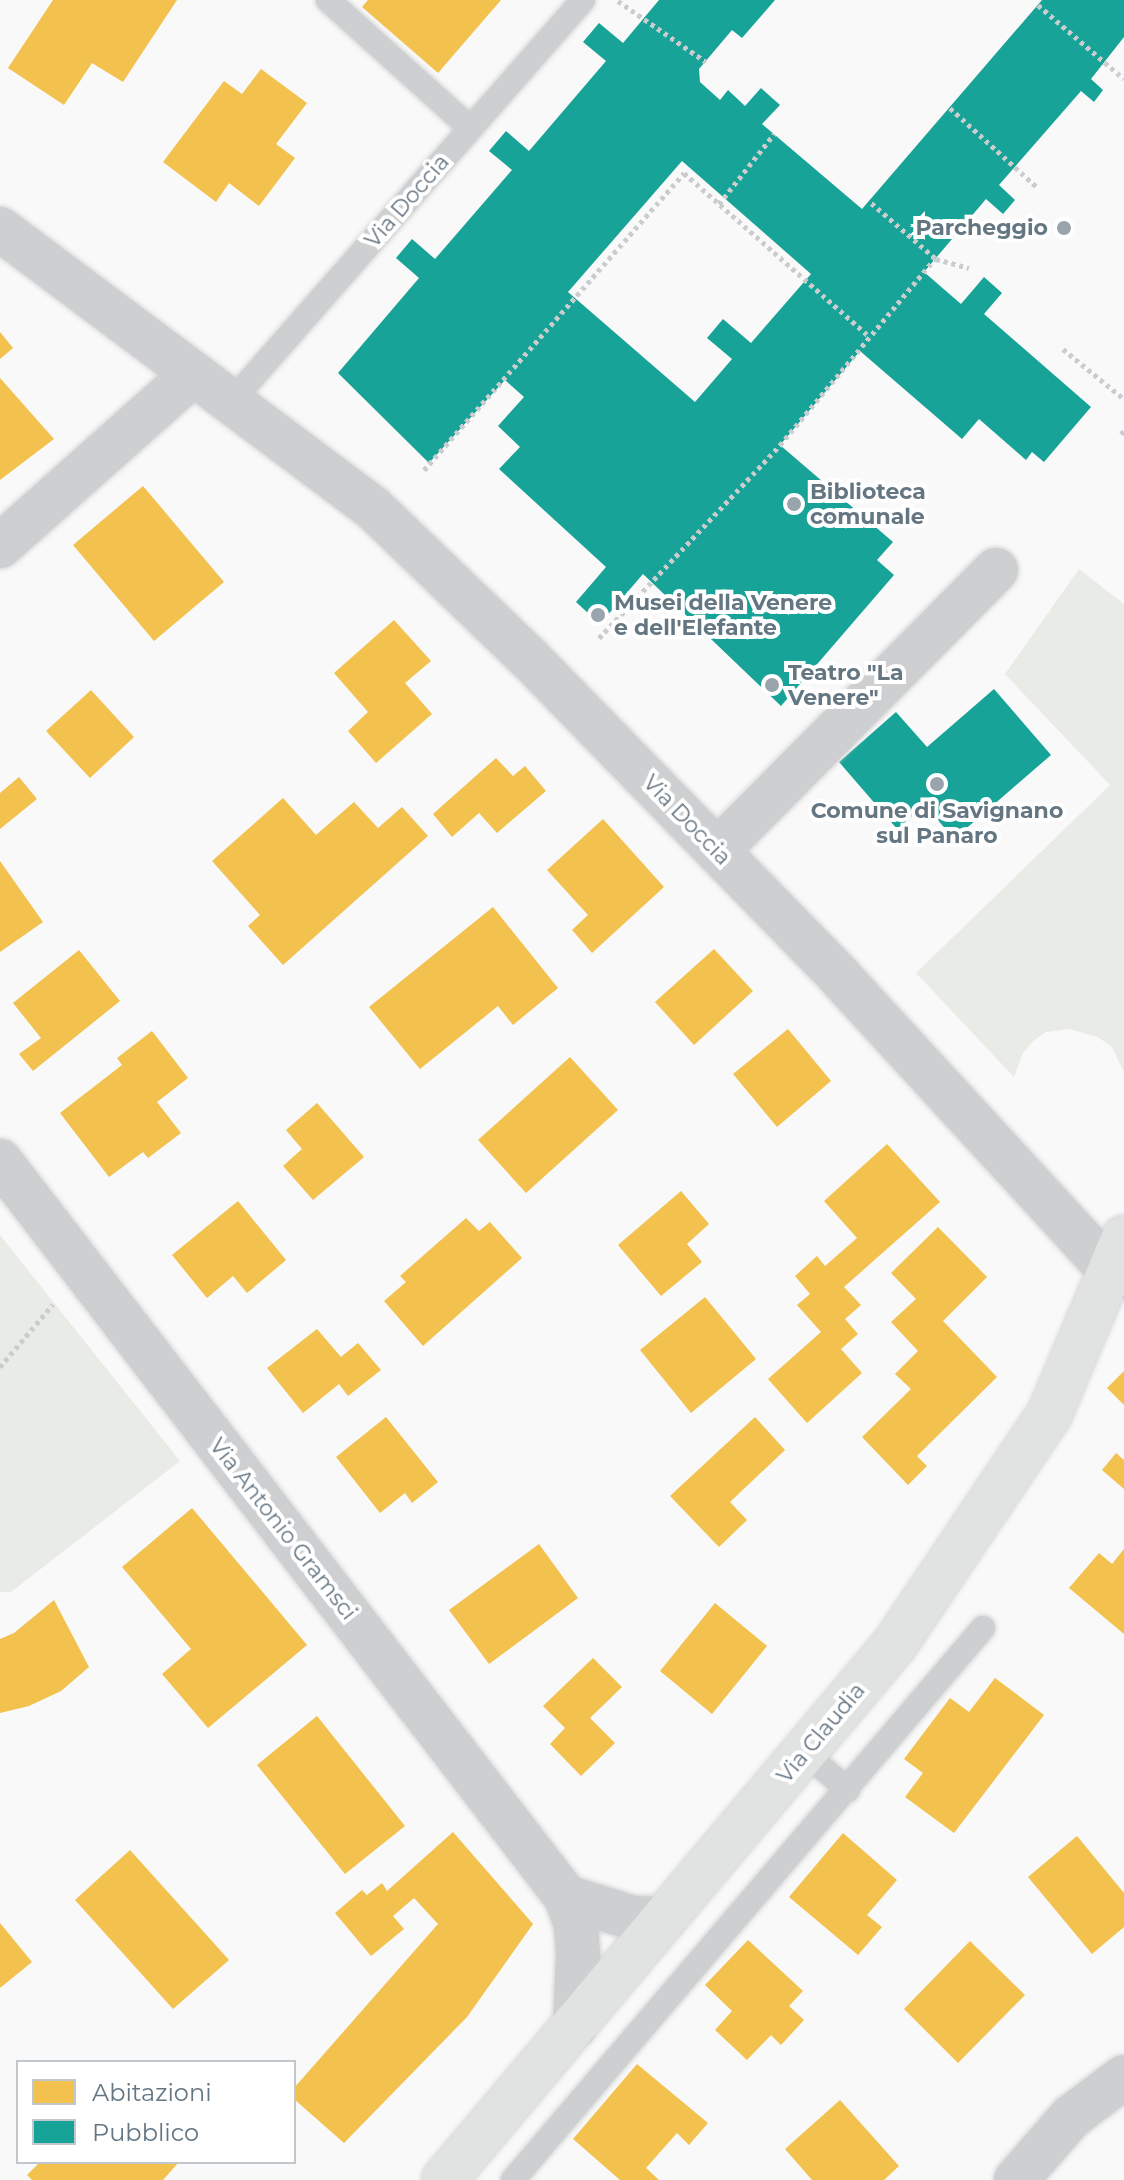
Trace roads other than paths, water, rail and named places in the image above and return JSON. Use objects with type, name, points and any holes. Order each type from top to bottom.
[{"type":"main road","name":"Via Claudia","points":[[444,2180],[895,1644],[1050,1413],[1120,1262]]},
{"type":"street","name":"Via Doccia","points":[[0,229],[373,508],[528,657],[1120,1262]]},
{"type":"street","points":[[0,546],[193,374]]},
{"type":"street","points":[[717,851],[996,570]]},
{"type":"street","name":"Via Antonio Gramsci","points":[[1,1166],[566,1897]]},
{"type":"street","points":[[566,1897],[633,1918],[664,1919]]},
{"type":"street","points":[[566,1897],[576,1925],[575,2026]]},
{"type":"street","points":[[1016,2180],[1071,2117],[1124,2077]]},
{"type":"lane","points":[[328,0],[470,128]]},
{"type":"lane","name":"Via Doccia","points":[[231,402],[583,0]]},
{"type":"lane","points":[[513,2180],[983,1628]]},
{"type":"lane","points":[[804,1752],[848,1790]]},
{"type":"place","name":"Parcheggio","points":[[1064,228]]},
{"type":"place","name":"Biblioteca comunale","points":[[794,504]]},
{"type":"place","name":"Musei della Venere e dell'Elefante","points":[[598,615]]},
{"type":"place","name":"Teatro \"La Venere\"","points":[[772,685]]},
{"type":"place","name":"Comune di Savignano sul Panaro","points":[[937,784]]}]
